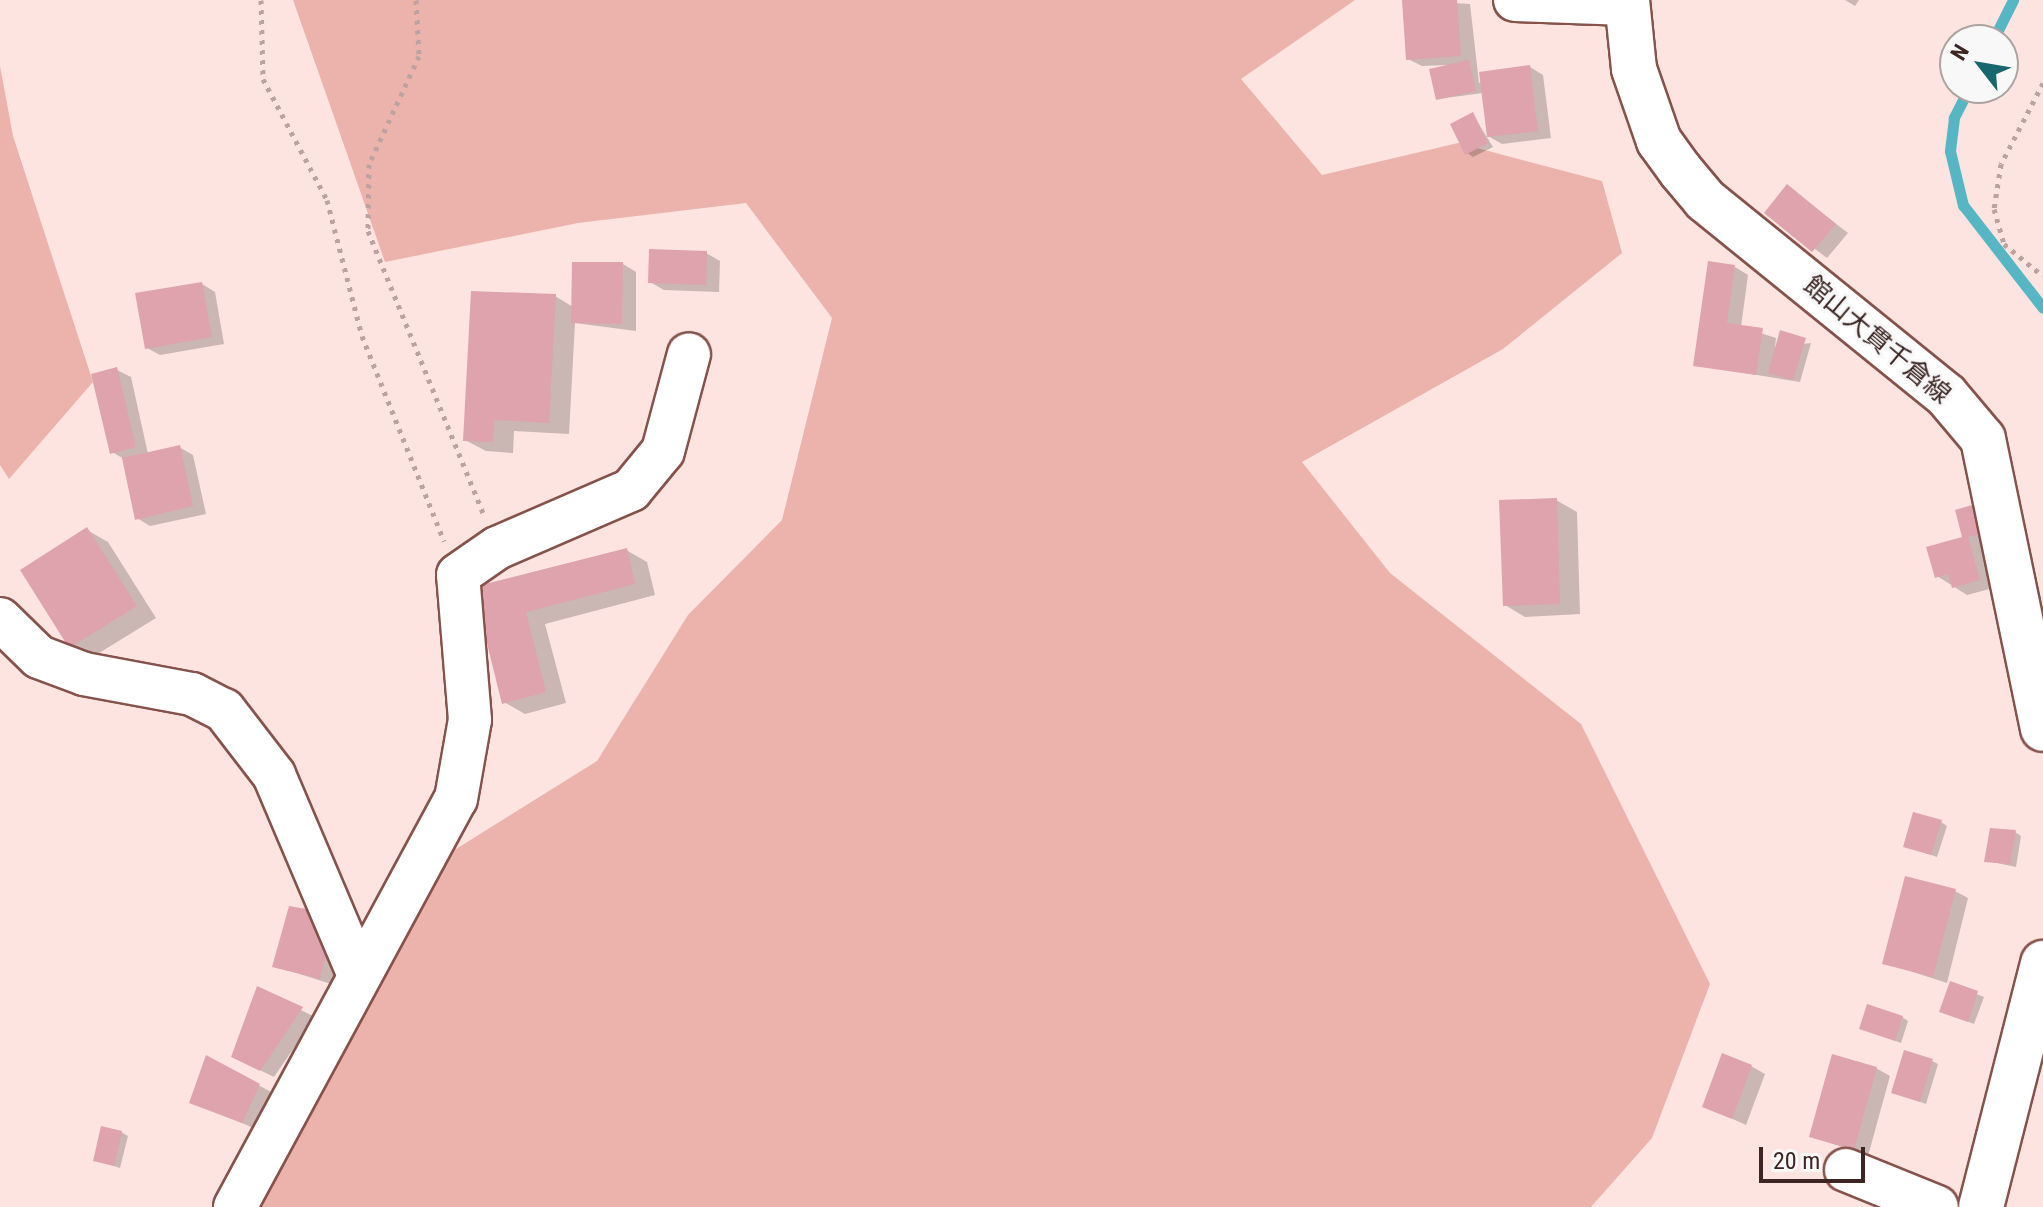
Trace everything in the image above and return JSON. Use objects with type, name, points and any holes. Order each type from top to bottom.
[{"type":"main road","name":"館山大貫千倉線","points":[[1627,2],[1645,104],[1680,170],[1705,200],[1946,395],[1983,439],[2043,729]]},
{"type":"main road","points":[[1981,1207],[2043,963]]},
{"type":"street","points":[[1515,0],[1627,2]]},
{"type":"street","points":[[235,1207],[357,971],[463,776],[470,720],[458,575],[497,548],[631,490],[663,451],[689,354]]},
{"type":"street","points":[[0,619],[39,657],[84,674],[192,694],[224,710],[274,775],[357,971]]},
{"type":"street","points":[[1846,1170],[1937,1207]]},
{"type":"path","points":[[261,0],[263,79],[327,200],[362,336],[458,575]]},
{"type":"path","points":[[416,0],[419,56],[369,164],[368,231],[497,548]]},
{"type":"path","points":[[2043,83],[2001,164],[1994,209],[2004,244],[2043,276]]},
{"type":"shaded area","points":[[293,0],[1355,0],[1241,79],[1322,175],[1458,143],[1602,181],[1622,253],[1503,349],[1302,462],[1390,573],[1581,724],[1710,984],[1652,1138],[1591,1207],[235,1207],[440,859],[597,761],[688,615],[782,520],[832,318],[746,203],[578,223],[385,262]]},
{"type":"shaded area","points":[[0,66],[13,136],[93,382],[9,479],[0,465]]},
{"type":"building","points":[[1402,0],[1457,0],[1461,56],[1406,60]]},
{"type":"building","points":[[1469,60],[1476,91],[1436,100],[1429,69]]},
{"type":"building","points":[[1530,65],[1538,131],[1487,137],[1479,72]]},
{"type":"building","points":[[1473,112],[1488,143],[1465,155],[1450,124]]},
{"type":"building","points":[[1787,184],[1836,224],[1812,252],[1764,213]]},
{"type":"building","points":[[649,249],[707,251],[706,285],[648,283]]},
{"type":"building","points":[[1708,261],[1735,265],[1727,323],[1763,328],[1756,375],[1693,366]]},
{"type":"building","points":[[572,262],[623,262],[622,324],[571,323]]},
{"type":"building","points":[[202,282],[212,337],[145,349],[135,293]]},
{"type":"building","points":[[471,291],[556,294],[549,423],[494,420],[493,442],[463,441]]},
{"type":"building","points":[[1780,330],[1806,338],[1793,380],[1768,373]]},
{"type":"building","points":[[117,367],[136,447],[110,454],[91,374]]},
{"type":"building","points":[[180,445],[193,506],[135,520],[122,458]]},
{"type":"building","points":[[1557,498],[1560,604],[1503,606],[1499,500]]},
{"type":"building","points":[[1979,503],[1987,532],[1968,537],[1980,580],[1952,588],[1948,574],[1935,578],[1926,547],[1962,537],[1955,510]]},
{"type":"building","points":[[87,527],[137,606],[69,648],[20,570]]},
{"type":"building","points":[[627,548],[635,584],[526,612],[546,692],[502,704],[473,587]]},
{"type":"building","points":[[1913,812],[1942,820],[1931,855],[1903,847]]},
{"type":"building","points":[[1990,828],[2016,830],[2010,864],[1984,862]]},
{"type":"building","points":[[1905,876],[1956,889],[1933,977],[1882,964]]},
{"type":"building","points":[[289,906],[336,914],[320,979],[272,967]]},
{"type":"building","points":[[1950,981],[1978,991],[1968,1022],[1939,1012]]},
{"type":"building","points":[[257,986],[303,1007],[260,1071],[231,1057]]},
{"type":"building","points":[[1867,1004],[1903,1016],[1895,1041],[1859,1029]]},
{"type":"building","points":[[1904,1050],[1933,1059],[1920,1102],[1891,1093]]},
{"type":"building","points":[[1722,1053],[1752,1065],[1732,1119],[1702,1107]]},
{"type":"building","points":[[1832,1054],[1877,1067],[1854,1150],[1809,1137]]},
{"type":"building","points":[[206,1055],[260,1084],[242,1123],[189,1103]]},
{"type":"building","points":[[101,1126],[122,1131],[114,1166],[93,1161]]},
{"type":"waterway","points":[[2001,24],[2013,0]]},
{"type":"waterway","points":[[1961,104],[1954,118],[1950,151],[1963,205],[2043,308]]}]
